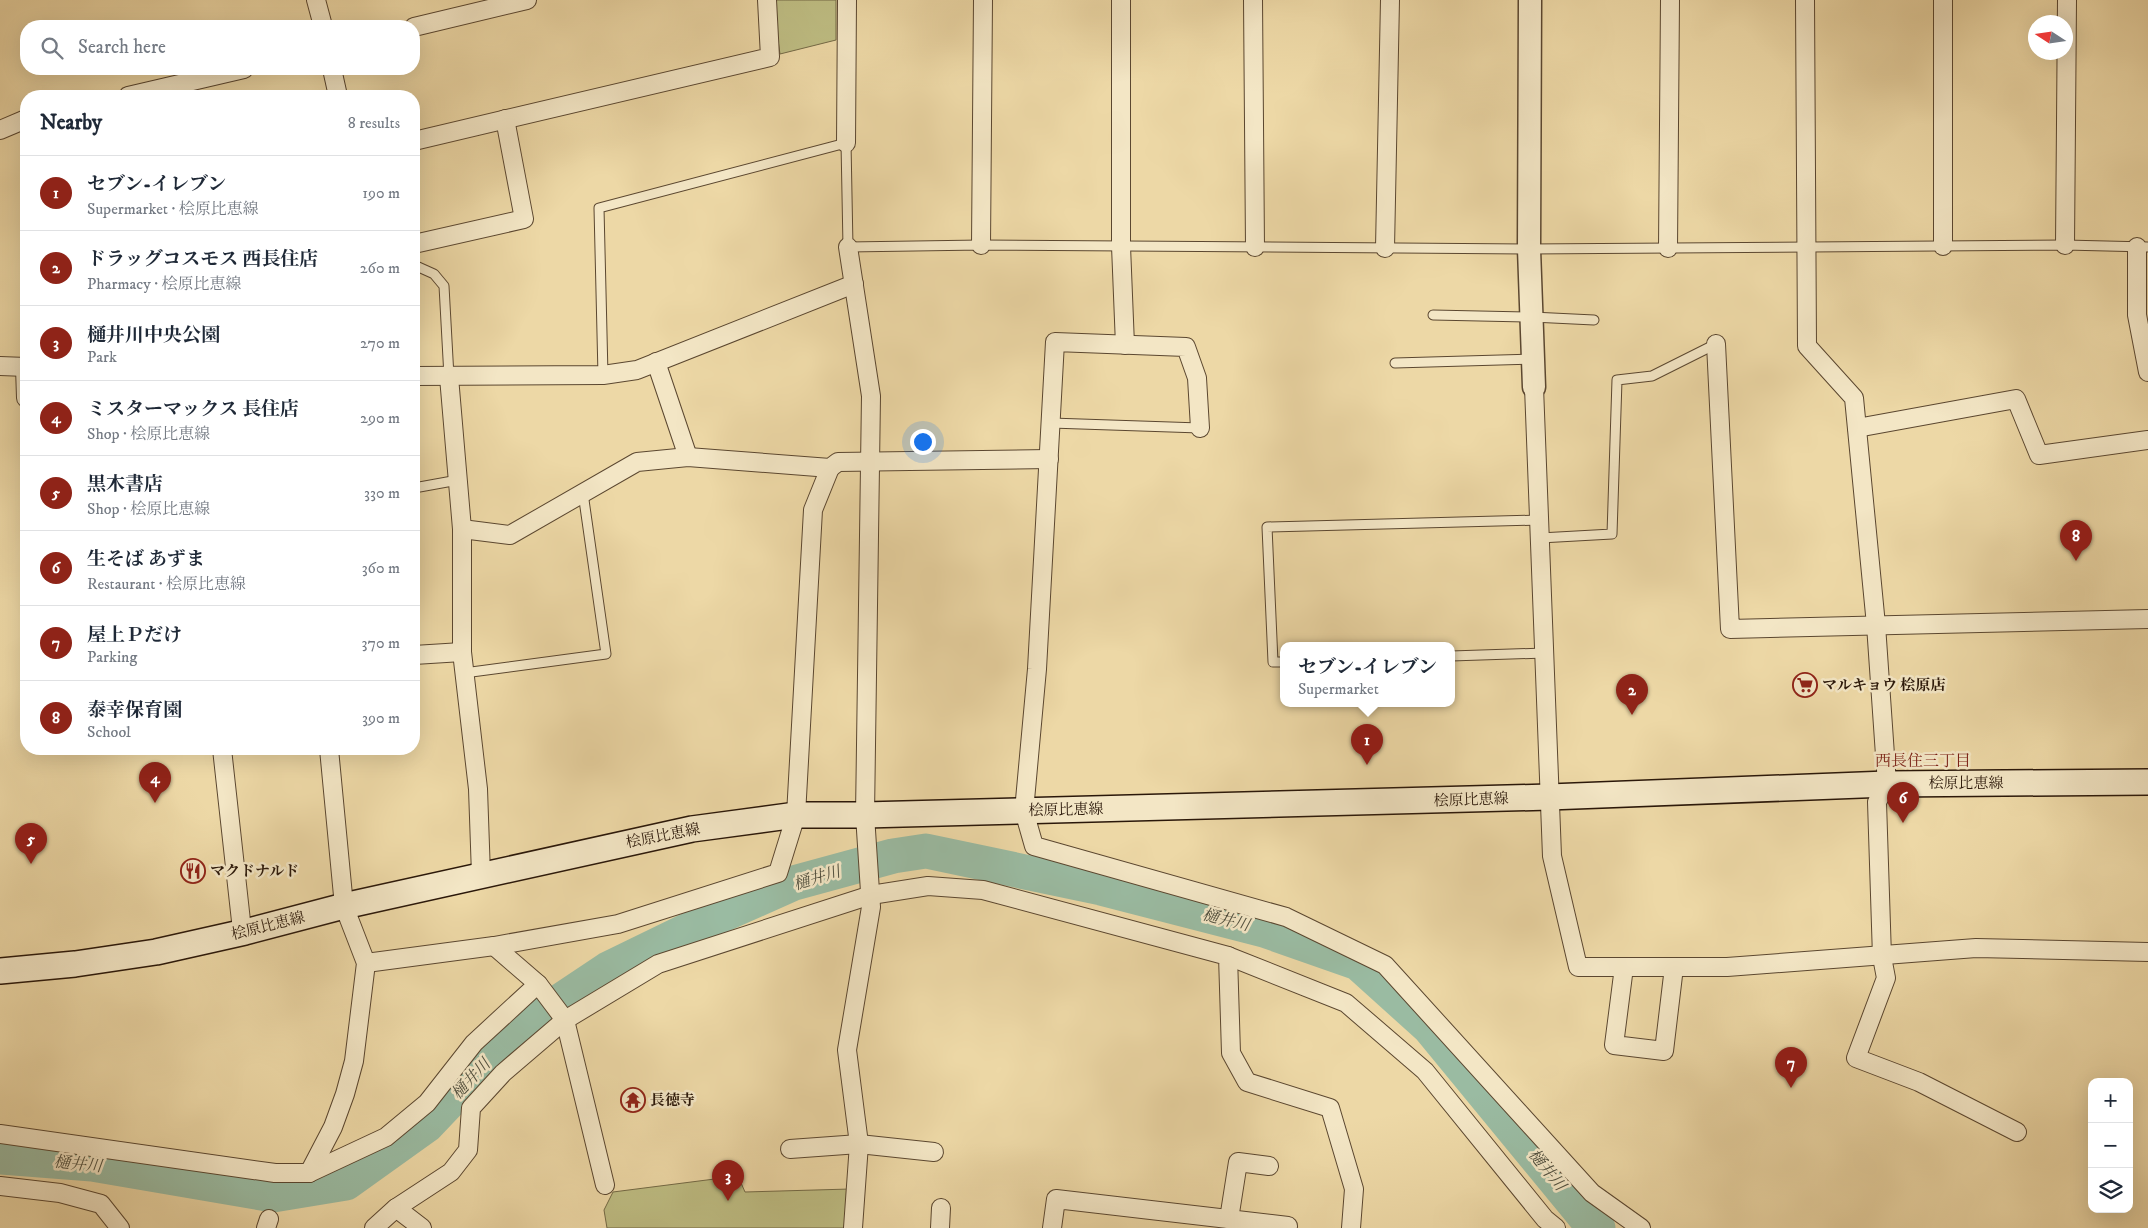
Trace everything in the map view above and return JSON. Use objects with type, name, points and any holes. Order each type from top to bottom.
[{"type":"main road","name":"桧原比恵線","points":[[0,971],[74,964],[156,952],[245,932],[344,906],[692,829],[796,815],[865,815],[1550,797],[1887,784],[2148,782]]},
{"type":"street","points":[[316,0],[321,20]]},
{"type":"street","points":[[420,26],[527,0]]},
{"type":"street","points":[[420,140],[770,57],[767,0]]},
{"type":"street","points":[[846,143],[847,0]]},
{"type":"street","points":[[981,245],[983,0]]},
{"type":"street","points":[[1121,0],[1121,246],[1125,345]]},
{"type":"street","points":[[1253,0],[1255,247]]},
{"type":"street","points":[[1385,248],[1390,0]]},
{"type":"street","points":[[1530,0],[1529,249],[1552,856],[1578,967],[1727,967],[1976,948],[2148,952]]},
{"type":"street","points":[[1668,248],[1670,0]]},
{"type":"street","points":[[1805,0],[1807,346],[1854,398],[1876,626],[1887,784],[1878,802],[1882,956],[1886,978],[1856,1058],[1919,1082],[2017,1132]]},
{"type":"street","points":[[1942,246],[1943,0]]},
{"type":"street","points":[[2065,245],[2067,0]]},
{"type":"street","points":[[191,89],[228,75]]},
{"type":"street","points":[[333,75],[337,90]]},
{"type":"street","points":[[420,243],[524,219],[505,119]]},
{"type":"street","points":[[0,130],[20,122]]},
{"type":"street","points":[[848,247],[871,396],[865,815],[871,907],[847,1050],[859,1144],[853,1228]]},
{"type":"street","points":[[2142,247],[2136,315],[2148,372]]},
{"type":"street","points":[[420,376],[603,375],[637,370],[854,284]]},
{"type":"street","points":[[1200,428],[1197,378],[1186,347],[1055,342],[1036,669],[1024,811],[1034,846],[1286,918],[1385,965],[1592,1193],[1641,1228]]},
{"type":"street","points":[[1716,344],[1730,628],[2148,619]]},
{"type":"street","points":[[656,362],[688,457]]},
{"type":"street","points":[[0,366],[20,367]]},
{"type":"street","points":[[449,377],[462,529],[462,652],[478,789],[481,875]]},
{"type":"street","points":[[1857,428],[2016,399],[2039,455],[2148,440]]},
{"type":"street","points":[[462,529],[510,535],[637,462],[688,457],[830,468]]},
{"type":"street","points":[[366,963],[494,946],[618,924],[778,873],[796,815],[813,510],[830,468],[838,462],[1049,459]]},
{"type":"street","points":[[420,655],[462,652]]},
{"type":"street","points":[[223,755],[241,921],[245,932]]},
{"type":"street","points":[[309,1174],[333,1127],[354,1061],[366,963],[344,906],[329,755]]},
{"type":"street","points":[[374,1228],[396,1208],[452,1172],[468,1150],[471,1108],[503,1073],[565,1020],[658,964],[871,895],[928,886],[983,890],[1228,956],[1346,1003],[1425,1071],[1546,1219],[1556,1228]]},
{"type":"street","points":[[494,946],[539,986],[565,1020],[605,1184]]},
{"type":"street","points":[[1228,956],[1232,1052],[1247,1082],[1330,1108],[1354,1188],[1351,1228]]},
{"type":"street","points":[[1624,968],[1614,1045],[1664,1051],[1674,968]]},
{"type":"street","points":[[0,1134],[275,1175],[309,1174],[386,1137],[427,1103],[474,1043],[539,986]]},
{"type":"street","points":[[790,1149],[859,1144],[934,1152]]},
{"type":"street","points":[[1229,1219],[1238,1162],[1269,1166]]},
{"type":"street","points":[[0,1186],[60,1193],[101,1204],[120,1228]]},
{"type":"street","points":[[1052,1228],[1056,1198],[1288,1226],[1287,1228]]},
{"type":"street","points":[[396,1208],[422,1228]]},
{"type":"street","points":[[940,1228],[941,1208]]},
{"type":"lane","points":[[603,375],[599,208],[846,143],[848,247],[981,245],[1529,249],[2065,245],[2142,247]]},
{"type":"lane","points":[[420,268],[434,274],[444,286],[449,377]]},
{"type":"lane","points":[[1433,315],[1594,320]]},
{"type":"lane","points":[[1540,538],[1612,534],[1618,380],[1652,376],[1716,344]]},
{"type":"lane","points":[[1395,363],[1534,360]]},
{"type":"lane","points":[[1051,423],[1200,428]]},
{"type":"lane","points":[[420,487],[458,480]]},
{"type":"lane","points":[[464,673],[606,654],[583,493]]},
{"type":"lane","points":[[1280,662],[1273,662],[1267,527],[1539,520]]},
{"type":"lane","points":[[1455,656],[1544,653]]},
{"type":"shaded area","points":[[772,0],[836,0],[836,40],[780,54]]},
{"type":"shaded area","points":[[738,1176],[745,1192],[850,1189],[845,1228],[607,1228],[604,1210],[613,1192]]},
{"type":"waterway","name":"樋井川","points":[[0,1157],[92,1164],[273,1195],[346,1183],[427,1125],[518,1029],[608,969],[684,932],[794,883],[893,856],[926,851],[1101,888],[1264,930],[1358,963],[1429,1027],[1591,1224],[1598,1228]]},
{"type":"place","name":"泰幸保育園","points":[[2076,561]]},
{"type":"place","name":"マルキョウ 桧原店","points":[[1805,685]]},
{"type":"place","name":"ドラッグコスモス 西長住店","points":[[1632,715]]},
{"type":"place","name":"セブン-イレブン","points":[[1367,765]]},
{"type":"place","name":"ミスターマックス 長住店","points":[[155,803]]},
{"type":"place","name":"生そば あずま","points":[[1903,823]]},
{"type":"place","name":"黒木書店","points":[[31,864]]},
{"type":"place","name":"マクドナルド","points":[[193,871]]},
{"type":"place","name":"屋上Ｐだけ","points":[[1791,1088]]},
{"type":"place","name":"長徳寺","points":[[633,1100]]},
{"type":"place","name":"樋井川中央公園","points":[[728,1201]]},
{"type":"district","name":"西長住三丁目","points":[[1923,761]]}]
